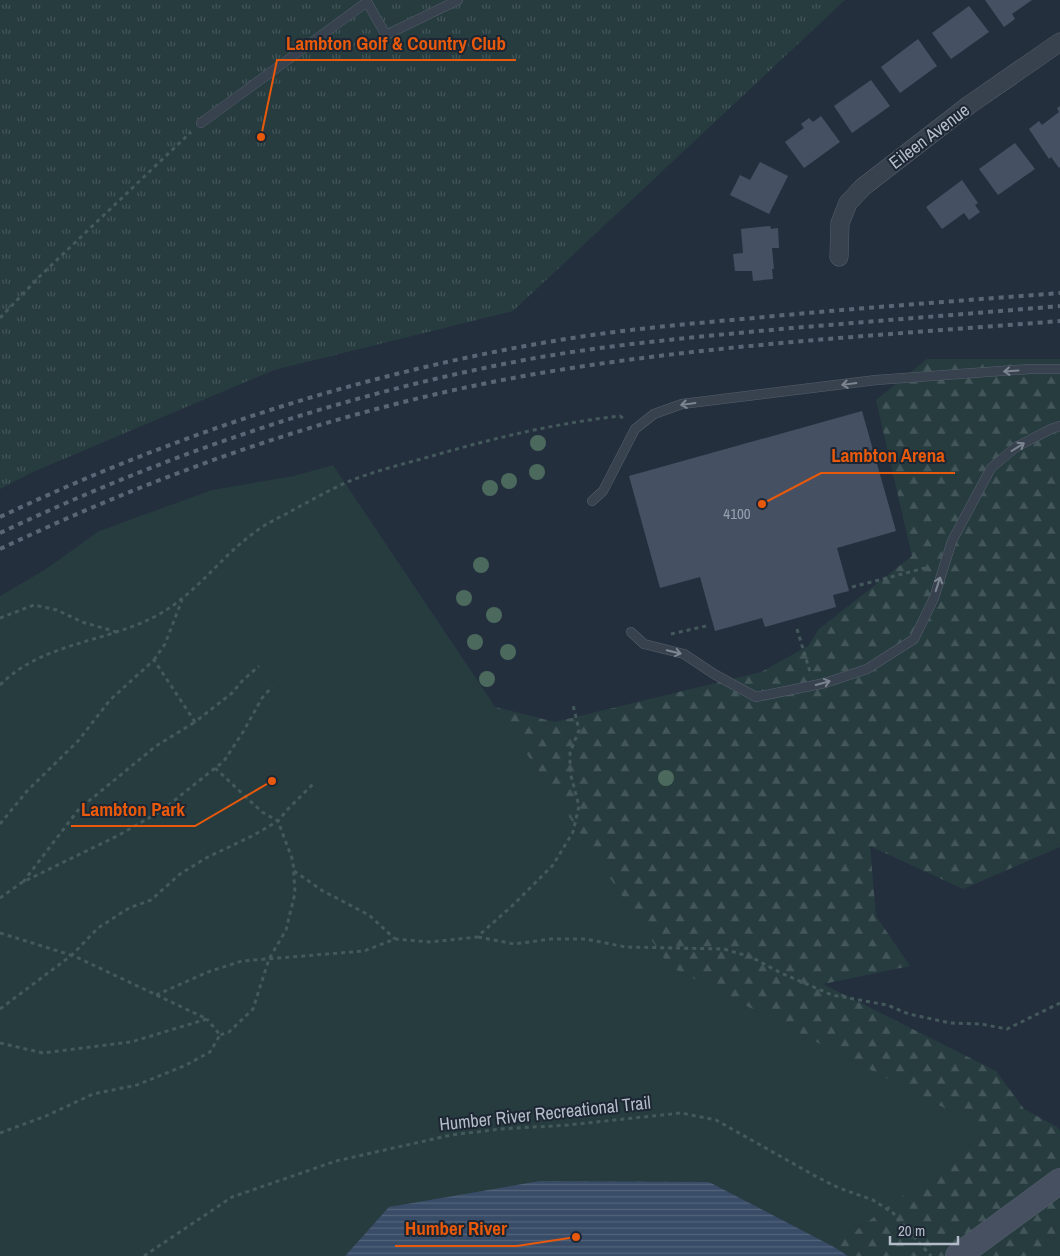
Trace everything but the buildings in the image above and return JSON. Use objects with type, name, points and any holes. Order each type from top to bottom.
[{"type":"main road","points":[[958,1256],[1054,1186]]},
{"type":"street","name":"Eileen Avenue","points":[[839,257],[840,224],[848,203],[863,186],[969,105],[1060,42]]},
{"type":"lane","points":[[201,123],[368,1],[386,35],[458,0]]},
{"type":"lane","points":[[592,501],[603,491],[635,429],[654,414],[682,404],[876,380],[1030,369],[1060,369]]},
{"type":"lane","points":[[631,632],[644,644],[684,654],[714,674],[756,697],[814,686],[867,669],[914,639],[934,598],[952,541],[991,468],[1016,447],[1060,426]]},
{"type":"path","points":[[0,318],[40,276],[201,123]]},
{"type":"path","points":[[0,685],[33,660],[59,649],[117,632],[169,609],[255,531],[346,483],[500,437],[560,424],[620,416],[635,429]]},
{"type":"path","points":[[852,587],[945,562]]},
{"type":"path","points":[[0,824],[27,791],[78,741],[110,700],[154,660],[165,644],[182,599]]},
{"type":"path","points":[[0,618],[34,605],[57,610],[82,622],[117,632]]},
{"type":"path","points":[[652,646],[660,637],[706,626]]},
{"type":"path","points":[[797,629],[814,686]]},
{"type":"path","points":[[154,660],[195,722]]},
{"type":"path","points":[[22,883],[79,809],[156,746],[195,722],[232,693],[259,666]]},
{"type":"path","points":[[0,898],[22,883],[119,835],[161,811],[224,761],[230,754],[236,740],[243,732],[262,698],[272,687]]},
{"type":"path","points":[[477,937],[512,906],[552,865],[573,832],[579,806],[570,772],[570,753],[579,730],[573,704]]},
{"type":"path","points":[[0,1133],[46,1116],[93,1094],[137,1085],[184,1066],[210,1052],[220,1035],[229,1032],[253,1009],[269,959],[286,930],[295,894],[294,871],[278,821],[262,812],[215,768]]},
{"type":"path","points":[[0,1009],[72,955],[98,928],[129,908],[151,900],[180,874],[206,858],[278,821],[288,808],[315,782]]},
{"type":"path","points":[[294,871],[323,891],[369,915],[395,939]]},
{"type":"path","points":[[0,933],[72,955],[207,1019],[220,1035]]},
{"type":"path","points":[[156,995],[208,972],[242,961],[364,951],[395,939],[430,942],[477,937],[514,944],[551,939],[585,939],[626,947],[724,949],[751,957],[832,995],[857,1001],[887,1004],[909,1014],[950,1023],[981,1024],[1007,1029],[1060,1003]]},
{"type":"path","points":[[0,1043],[43,1053],[131,1042],[207,1019]]},
{"type":"path","name":"Humber River Recreational Trail","points":[[144,1256],[232,1197],[336,1161],[451,1135],[681,1113],[716,1120],[817,1178],[873,1200],[893,1213],[931,1256]]},
{"type":"green space","points":[[0,0],[845,0],[513,311],[274,370],[33,472],[0,489]]},
{"type":"green space","points":[[927,359],[1060,359],[1060,847],[963,889],[870,846],[876,916],[910,966],[823,984],[996,1071],[1024,1109],[1057,1127],[1060,1131],[1060,1256],[848,1256],[709,1182],[389,1207],[345,1256],[0,850],[467,700],[555,722],[761,672],[808,646],[819,629],[912,556],[876,400]]},
{"type":"green space","points":[[333,465],[669,966],[989,1131],[834,1247],[709,1182],[540,1181],[389,1207],[345,1256],[0,1256],[0,596],[46,569],[99,531],[212,490],[294,476]]},
{"type":"green space","points":[[1060,1237],[1060,1256],[1032,1256]]},
{"type":"water","points":[[540,1181],[709,1182],[848,1256],[345,1256],[389,1207]]},
{"type":"railway","points":[[0,517],[70,485],[213,429],[359,384],[509,349],[585,336],[669,326],[1060,293]]},
{"type":"railway","points":[[0,533],[128,477],[259,429],[393,389],[461,373],[530,359],[655,341],[1060,306]]},
{"type":"railway","points":[[0,549],[131,491],[265,442],[401,402],[471,386],[605,363],[735,347],[1060,321]]},
{"type":"place","name":"Lambton Golf & Country Club","points":[[261,137]]},
{"type":"place","name":"Lambton Arena","points":[[762,504]]},
{"type":"place","name":"Lambton Park","points":[[272,781]]},
{"type":"place","name":"Humber River","points":[[576,1237]]}]
